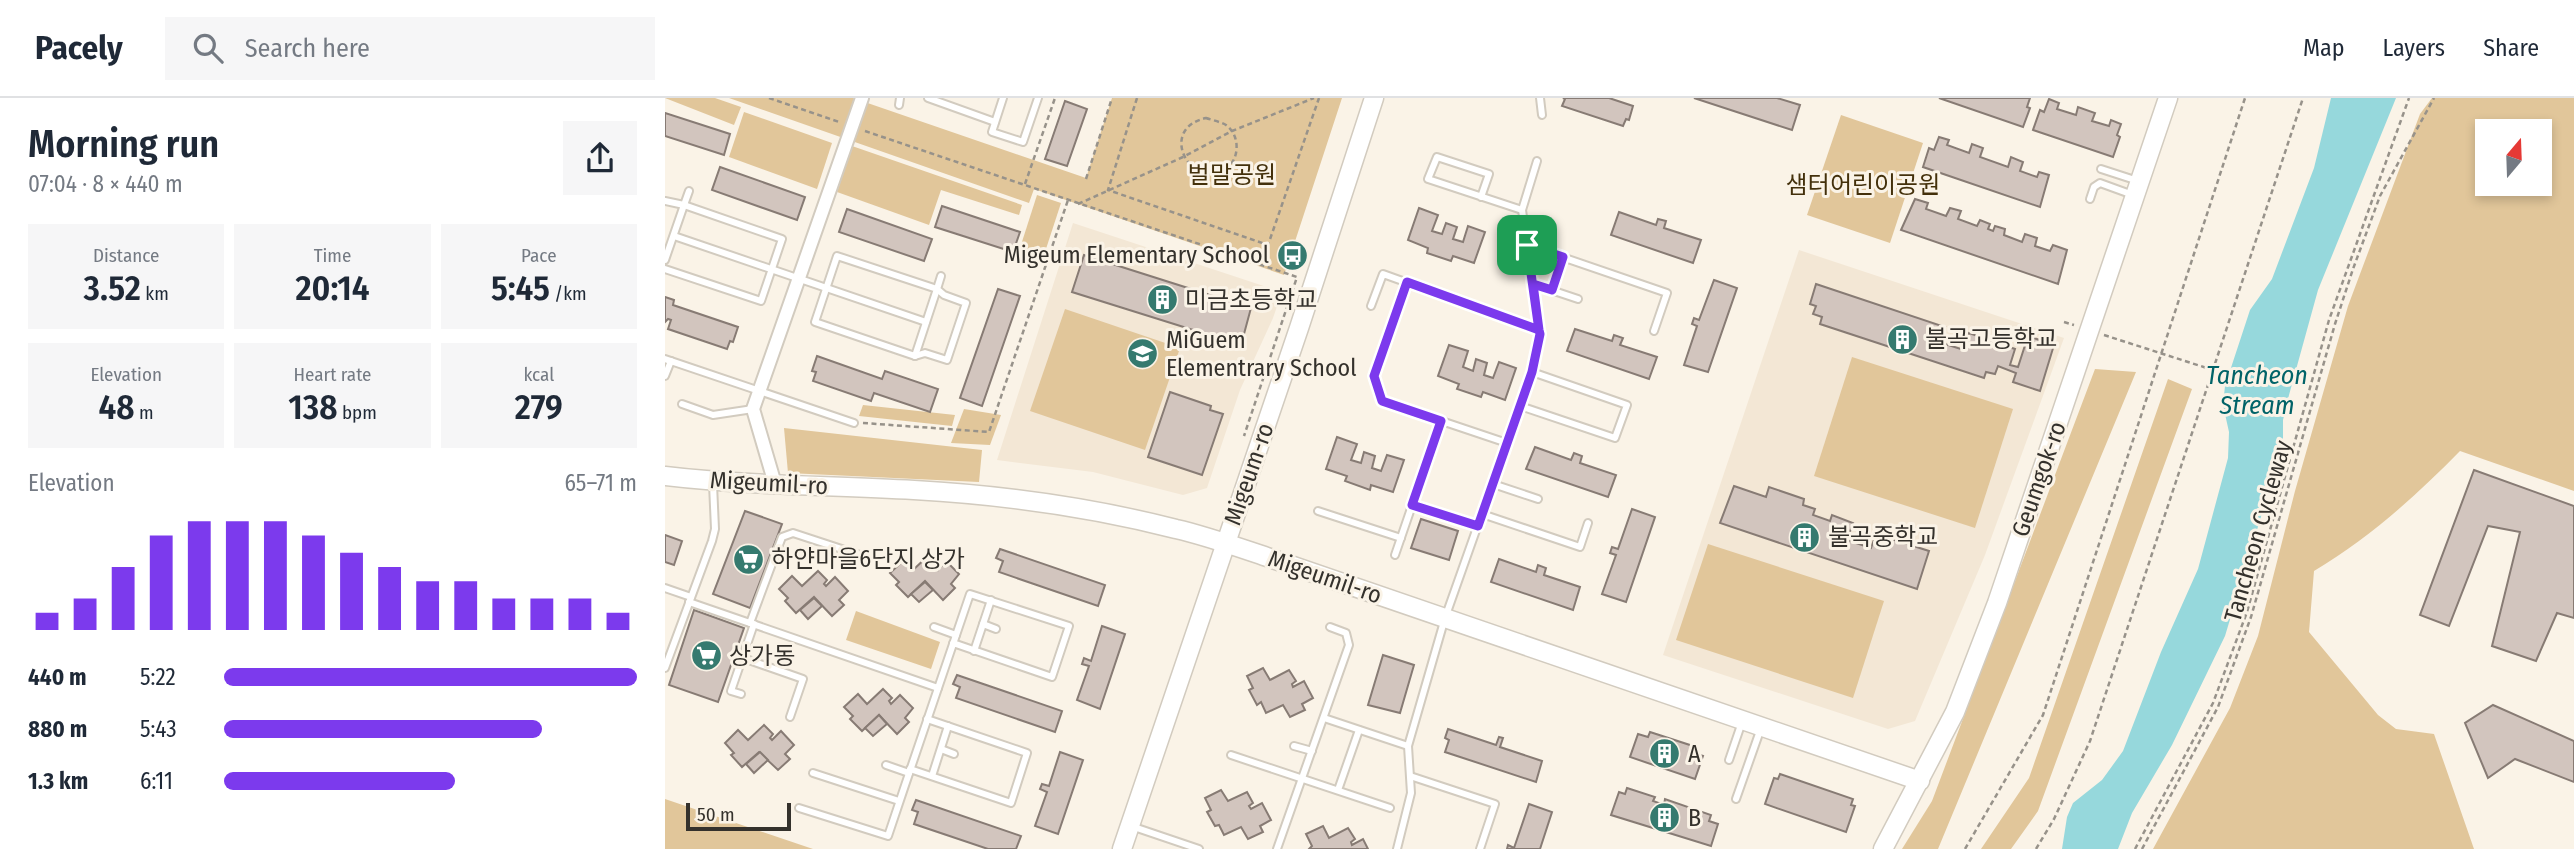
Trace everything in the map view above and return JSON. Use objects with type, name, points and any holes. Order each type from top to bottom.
[{"type":"main road","name":"Migeum-ro","points":[[1122,849],[1374,98]]},
{"type":"main road","name":"Geumgok-ro","points":[[1883,849],[1955,712],[1997,603],[2168,98]]},
{"type":"main road","name":"Migeumil-ro","points":[[665,476],[713,482],[915,490],[997,497],[1143,521],[1225,543],[1920,781]]},
{"type":"street","points":[[775,484],[753,409],[862,98]]},
{"type":"lane","points":[[928,98],[995,122]]},
{"type":"lane","points":[[1003,98],[992,132],[1023,142],[1038,98]]},
{"type":"lane","points":[[1541,98],[1542,115]]},
{"type":"lane","points":[[1481,197],[1489,174],[1437,157],[1428,179],[1522,211]]},
{"type":"lane","points":[[1397,849],[1411,793],[1408,746],[1445,618],[1532,372],[1539,330],[1522,211],[1537,161]]},
{"type":"lane","points":[[2101,169],[2137,189]]},
{"type":"lane","points":[[2090,199],[2094,187],[2100,183],[2137,189]]},
{"type":"lane","points":[[665,260],[689,191]]},
{"type":"lane","points":[[665,201],[782,239],[761,301],[665,269]]},
{"type":"lane","points":[[674,236],[926,322]]},
{"type":"lane","points":[[1527,245],[1667,293],[1654,331]]},
{"type":"lane","points":[[837,256],[937,289],[944,295],[966,303],[947,360],[925,353],[915,356],[815,322],[837,256]]},
{"type":"lane","points":[[1552,290],[1563,257]]},
{"type":"lane","points":[[1371,306],[1383,274],[1539,330]]},
{"type":"lane","points":[[915,356],[941,276]]},
{"type":"lane","points":[[1407,282],[1374,376],[1382,401],[1507,443]]},
{"type":"lane","points":[[1533,284],[1578,299]]},
{"type":"lane","points":[[665,376],[668,360],[854,423]]},
{"type":"lane","points":[[1520,406],[1615,439],[1627,405],[1532,372]]},
{"type":"lane","points":[[682,404],[713,415],[753,409]]},
{"type":"lane","points":[[1395,555],[1441,421]]},
{"type":"lane","points":[[665,668],[715,529],[713,482]]},
{"type":"lane","points":[[1493,484],[1538,499]]},
{"type":"lane","points":[[1412,505],[1478,526]]},
{"type":"lane","points":[[1318,510],[1401,538]]},
{"type":"lane","points":[[1482,514],[1580,547],[1588,523]]},
{"type":"lane","points":[[741,694],[731,691],[782,537],[793,533],[860,555]]},
{"type":"lane","points":[[665,588],[752,624],[938,688]]},
{"type":"lane","points":[[799,808],[888,836],[899,801],[910,771],[927,719],[938,688],[953,643],[970,594],[1069,626],[1052,677],[953,643]]},
{"type":"lane","points":[[975,651],[991,600]]},
{"type":"lane","points":[[983,624],[996,629]]},
{"type":"lane","points":[[934,627],[956,635]]},
{"type":"lane","points":[[1277,849],[1349,645],[1346,633],[1330,627]]},
{"type":"lane","points":[[743,658],[803,679],[790,717]]},
{"type":"lane","points":[[1324,718],[1408,746]]},
{"type":"lane","points":[[886,765],[932,776],[1011,803],[1027,753],[927,719]]},
{"type":"lane","points":[[1729,760],[1743,720]]},
{"type":"lane","points":[[932,776],[948,726]]},
{"type":"lane","points":[[1736,799],[1762,727]]},
{"type":"lane","points":[[1338,790],[1359,730]]},
{"type":"lane","points":[[1294,746],[1312,751]]},
{"type":"lane","points":[[941,749],[954,754]]},
{"type":"lane","points":[[1231,755],[1390,808]]},
{"type":"lane","points":[[813,773],[899,801]]},
{"type":"lane","points":[[1411,776],[1495,804],[1480,849]]},
{"type":"lane","points":[[1130,825],[1199,849]]},
{"type":"path","points":[[769,98],[1297,277],[1245,435]]},
{"type":"path","points":[[1025,186],[1055,98]]},
{"type":"path","points":[[1086,178],[1112,98]]},
{"type":"path","points":[[1108,190],[1137,98]]},
{"type":"path","points":[[1078,204],[1183,157],[1232,131],[1314,98]]},
{"type":"path","points":[[1108,190],[1268,245],[1319,98]]},
{"type":"path","points":[[1965,849],[2043,715],[2245,98]]},
{"type":"path","points":[[2036,849],[2054,819],[2090,741],[2303,98]]},
{"type":"path","points":[[2135,849],[2213,703],[2233,654],[2251,599],[2329,320],[2409,98]]},
{"type":"path","name":"Tancheon Cycleway","points":[[2142,849],[2218,707],[2235,665],[2335,324],[2358,256],[2380,196],[2434,98]]},
{"type":"path","points":[[1206,118],[1226,125],[1237,141],[1237,152],[1232,163],[1215,173],[1203,173],[1192,167],[1183,157],[1183,133],[1197,120],[1206,118]]},
{"type":"path","points":[[854,423],[989,432],[1068,201]]},
{"type":"path","points":[[2064,322],[2076,326]]},
{"type":"path","points":[[2101,334],[2213,370]]},
{"type":"shaded area","name":"MiGuem Elementrary School","points":[[1073,223],[1282,292],[1240,390],[1207,488],[1183,495],[1093,472],[997,460]]},
{"type":"shaded area","points":[[1799,250],[2064,338],[1985,555],[1915,721],[1888,729],[1663,655]]},
{"type":"green space","points":[[665,98],[715,98],[741,107],[734,125]]},
{"type":"green space","name":"벌말공원","points":[[729,98],[853,98],[1086,178],[1112,98],[1342,98],[1284,275],[1034,189],[1029,203]]},
{"type":"green space","points":[[2432,98],[2574,98],[2574,491],[2460,451],[2391,516],[2314,571],[2309,632],[2378,715],[2396,729],[2434,734],[2474,849],[2153,849],[2230,708],[2258,636],[2295,491],[2348,306],[2420,114]]},
{"type":"green space","points":[[744,112],[832,143],[817,189],[729,157]]},
{"type":"green space","name":"샘터어린이공원","points":[[1841,115],[1923,143],[1890,243],[1807,215]]},
{"type":"green space","points":[[852,146],[1022,205],[1019,215],[941,190],[929,225],[837,192]]},
{"type":"green space","points":[[1037,195],[1061,203],[1044,255],[1020,248]]},
{"type":"green space","points":[[1065,309],[1180,348],[1145,450],[1030,411]]},
{"type":"green space","points":[[1852,357],[2013,409],[1975,528],[1814,476]]},
{"type":"green space","points":[[2095,369],[2136,372],[1938,849],[1902,849],[1932,801]]},
{"type":"green space","points":[[2168,379],[2192,389],[2038,811],[2011,849],[1981,849],[2029,778]]},
{"type":"green space","points":[[863,405],[955,415],[952,426],[859,416]]},
{"type":"green space","points":[[964,409],[1001,415],[990,445],[951,443]]},
{"type":"green space","points":[[784,428],[982,450],[979,482],[788,473]]},
{"type":"green space","points":[[1708,544],[1884,601],[1853,698],[1676,640]]},
{"type":"green space","points":[[856,611],[940,642],[931,669],[846,640]]},
{"type":"green space","points":[[665,799],[813,849],[665,849]]},
{"type":"water","name":"Tancheon Stream","points":[[2331,98],[2396,98],[2318,290],[2283,420],[2283,441],[2225,636],[2172,745],[2132,813],[2118,849],[2062,849],[2067,817],[2073,803],[2102,780],[2123,751],[2161,652],[2198,569],[2228,458],[2229,432],[2223,405],[2225,386],[2250,310],[2272,279],[2314,168]]},
{"type":"building","points":[[1563,98],[1609,98],[1633,106],[1629,120],[1626,119],[1623,126],[1562,106],[1565,99]]},
{"type":"building","points":[[1694,98],[1777,98],[1800,105],[1792,130]]},
{"type":"building","points":[[1939,98],[2030,98],[2027,107],[2030,108],[2023,127]]},
{"type":"building","points":[[2049,99],[2059,103],[2057,109],[2076,115],[2078,107],[2095,113],[2092,121],[2109,126],[2111,120],[2121,124],[2113,157],[2033,130],[2040,110],[2044,112]]},
{"type":"building","points":[[1065,101],[1087,109],[1067,166],[1045,159]]},
{"type":"building","points":[[665,113],[730,134],[724,155],[665,136]]},
{"type":"building","points":[[1939,137],[1949,140],[1947,145],[1969,153],[1972,144],[1983,148],[1980,157],[2008,167],[2011,157],[2023,162],[2020,171],[2037,177],[2039,172],[2049,175],[2040,207],[1923,167],[1929,148],[1934,150]]},
{"type":"building","points":[[720,167],[805,197],[797,220],[712,190]]},
{"type":"building","points":[[1915,199],[1928,203],[1926,209],[1946,216],[1950,208],[1961,211],[1958,219],[1977,226],[1980,220],[1990,224],[1988,229],[1993,231],[1995,226],[2005,229],[2004,235],[2022,242],[2025,234],[2037,238],[2035,246],[2050,251],[2053,245],[2067,250],[2058,284],[1901,230]]},
{"type":"building","points":[[942,206],[1020,232],[1013,252],[935,227]]},
{"type":"building","points":[[1419,208],[1438,215],[1432,231],[1442,234],[1446,223],[1457,227],[1453,239],[1463,242],[1468,226],[1485,232],[1474,263],[1453,256],[1451,261],[1427,253],[1428,248],[1408,240]]},
{"type":"building","points":[[847,209],[932,239],[924,261],[839,232]]},
{"type":"building","points":[[1619,212],[1656,225],[1658,219],[1666,221],[1664,228],[1701,240],[1693,263],[1611,235]]},
{"type":"building","name":"미금초등학교","points":[[1084,255],[1251,308],[1241,345],[1072,292]]},
{"type":"building","points":[[1714,280],[1737,288],[1708,372],[1684,365],[1697,326],[1692,324],[1694,318],[1699,320]]},
{"type":"building","name":"불곡고등학교","points":[[1816,284],[1945,327],[1939,342],[1964,350],[1969,333],[2015,349],[2010,365],[2018,367],[2028,336],[2054,345],[2040,391],[2013,382],[2016,373],[1998,366],[1995,374],[1986,372],[1984,378],[1820,324],[1822,317],[1813,314],[1816,306],[1810,304]]},
{"type":"building","points":[[998,289],[1020,296],[982,406],[960,398]]},
{"type":"building","points":[[665,297],[674,300],[673,305],[738,327],[733,342],[730,341],[727,349],[668,329],[671,320],[665,322]]},
{"type":"building","points":[[1575,329],[1612,341],[1614,335],[1623,338],[1620,345],[1657,357],[1649,379],[1567,351]]},
{"type":"building","points":[[1449,345],[1468,351],[1463,367],[1473,371],[1476,359],[1487,363],[1484,375],[1493,378],[1499,362],[1516,368],[1505,400],[1483,392],[1481,397],[1457,389],[1459,384],[1438,376]]},
{"type":"building","points":[[817,356],[882,379],[885,371],[938,389],[930,412],[874,393],[871,401],[813,381],[816,372],[812,371]]},
{"type":"building","points":[[1170,392],[1211,406],[1210,410],[1223,414],[1202,475],[1148,457]]},
{"type":"building","points":[[1337,437],[1357,444],[1351,460],[1361,463],[1364,452],[1375,456],[1372,468],[1381,471],[1387,455],[1404,460],[1393,492],[1371,485],[1370,490],[1345,481],[1347,476],[1326,469]]},
{"type":"building","points":[[1535,447],[1571,460],[1574,453],[1582,456],[1580,463],[1616,475],[1608,497],[1526,469]]},
{"type":"building","points":[[2474,470],[2574,506],[2574,618],[2557,613],[2536,661],[2492,646],[2520,532],[2488,526],[2449,626],[2420,615]]},
{"type":"building","name":"불곡중학교","points":[[1734,486],[1766,497],[1769,487],[1804,499],[1803,505],[1815,509],[1813,515],[1830,521],[1832,515],[1853,523],[1847,540],[1871,548],[1876,534],[1929,551],[1917,589],[1720,523]]},
{"type":"building","points":[[1632,509],[1655,517],[1626,602],[1602,594],[1616,555],[1610,553],[1612,547],[1618,549]]},
{"type":"building","name":"하얀마을6단지 상가","points":[[745,511],[782,524],[750,608],[713,594]]},
{"type":"building","points":[[1421,519],[1458,531],[1449,560],[1411,548]]},
{"type":"building","points":[[665,535],[682,541],[674,565],[665,562]]},
{"type":"building","points":[[1000,549],[1105,585],[1098,606],[999,572],[1003,561],[996,558]]},
{"type":"building","points":[[929,555],[938,564],[935,567],[938,570],[946,561],[959,574],[951,584],[955,588],[943,600],[925,581],[908,597],[896,585],[899,582],[890,573],[904,560],[913,570]]},
{"type":"building","points":[[1499,559],[1536,572],[1538,565],[1546,568],[1544,575],[1580,587],[1573,610],[1491,582]]},
{"type":"building","points":[[818,571],[827,580],[824,584],[826,586],[835,577],[848,591],[839,600],[844,605],[832,616],[814,597],[796,613],[785,601],[788,598],[779,589],[792,576],[802,586]]},
{"type":"building","points":[[925,582],[933,590],[919,602],[911,594]]},
{"type":"building","points":[[814,598],[822,606],[808,619],[800,610]]},
{"type":"building","name":"상가동","points":[[694,610],[744,628],[718,702],[669,685]]},
{"type":"building","points":[[1102,626],[1125,634],[1100,709],[1077,700],[1089,666],[1082,664],[1084,658],[1091,661]]},
{"type":"building","points":[[1383,655],[1414,665],[1400,713],[1368,705]]},
{"type":"building","points":[[1263,668],[1270,680],[1289,670],[1296,681],[1292,684],[1293,687],[1304,681],[1313,698],[1302,704],[1305,710],[1290,717],[1283,705],[1266,713],[1261,702],[1257,705],[1249,690],[1253,688],[1247,676]]},
{"type":"building","points":[[957,675],[1062,711],[1055,732],[956,698],[960,687],[953,684]]},
{"type":"building","points":[[883,689],[892,698],[889,701],[891,704],[900,695],[913,708],[905,718],[909,722],[897,734],[879,715],[862,731],[850,719],[853,716],[844,707],[858,694],[867,704]]},
{"type":"building","points":[[2493,705],[2574,741],[2574,782],[2515,759],[2488,778],[2465,723]]},
{"type":"building","points":[[879,715],[887,724],[873,736],[865,728]]},
{"type":"building","points":[[764,725],[773,734],[770,738],[772,740],[781,731],[794,745],[785,754],[790,759],[778,770],[759,752],[742,767],[725,743],[738,730],[748,740]]},
{"type":"building","points":[[1448,729],[1496,745],[1499,737],[1503,738],[1500,747],[1542,761],[1536,782],[1445,752],[1449,740],[1445,738]]},
{"type":"building","name":"A","points":[[1650,732],[1696,747],[1694,753],[1703,756],[1695,779],[1630,757],[1638,734],[1648,737]]},
{"type":"building","points":[[760,752],[768,760],[754,773],[746,764]]},
{"type":"building","points":[[1060,752],[1083,760],[1058,834],[1035,826],[1047,792],[1040,789],[1042,784],[1049,786]]},
{"type":"building","points":[[1780,774],[1853,799],[1851,805],[1855,806],[1846,832],[1765,804],[1774,778],[1778,779]]},
{"type":"building","name":"B","points":[[1627,788],[1655,797],[1653,801],[1664,805],[1665,799],[1711,815],[1709,821],[1718,824],[1711,846],[1611,815],[1619,792],[1625,794]]},
{"type":"building","points":[[1221,790],[1228,801],[1247,792],[1253,803],[1249,806],[1251,809],[1262,803],[1271,820],[1260,826],[1263,832],[1248,839],[1241,827],[1224,835],[1219,825],[1215,826],[1207,812],[1211,810],[1205,798]]},
{"type":"building","points":[[916,800],[1021,836],[1016,849],[988,849],[914,824],[918,812],[912,810]]},
{"type":"building","points":[[1529,804],[1552,812],[1540,849],[1507,849],[1508,845],[1514,848]]},
{"type":"building","points":[[1323,826],[1329,838],[1348,828],[1355,839],[1351,842],[1352,845],[1363,839],[1368,849],[1309,849],[1312,846],[1306,834]]},
{"type":"place","name":"Migeum Elementary School","points":[[1292,255]]},
{"type":"place","name":"미금초등학교","points":[[1162,300]]},
{"type":"place","name":"불곡고등학교","points":[[1902,339]]},
{"type":"place","name":"MiGuem Elementrary School","points":[[1143,354]]},
{"type":"place","name":"불곡중학교","points":[[1805,537]]},
{"type":"place","name":"하얀마을6단지 상가","points":[[748,559]]},
{"type":"place","name":"상가동","points":[[706,656]]},
{"type":"place","name":"A","points":[[1665,754]]},
{"type":"place","name":"B","points":[[1665,818]]},
{"type":"route","points":[[1527,245],[1539,330],[1540,334],[1532,372],[1478,526],[1412,505],[1441,421],[1382,401],[1374,376],[1407,282],[1539,330],[1533,284],[1552,290],[1563,257],[1527,245]]}]
